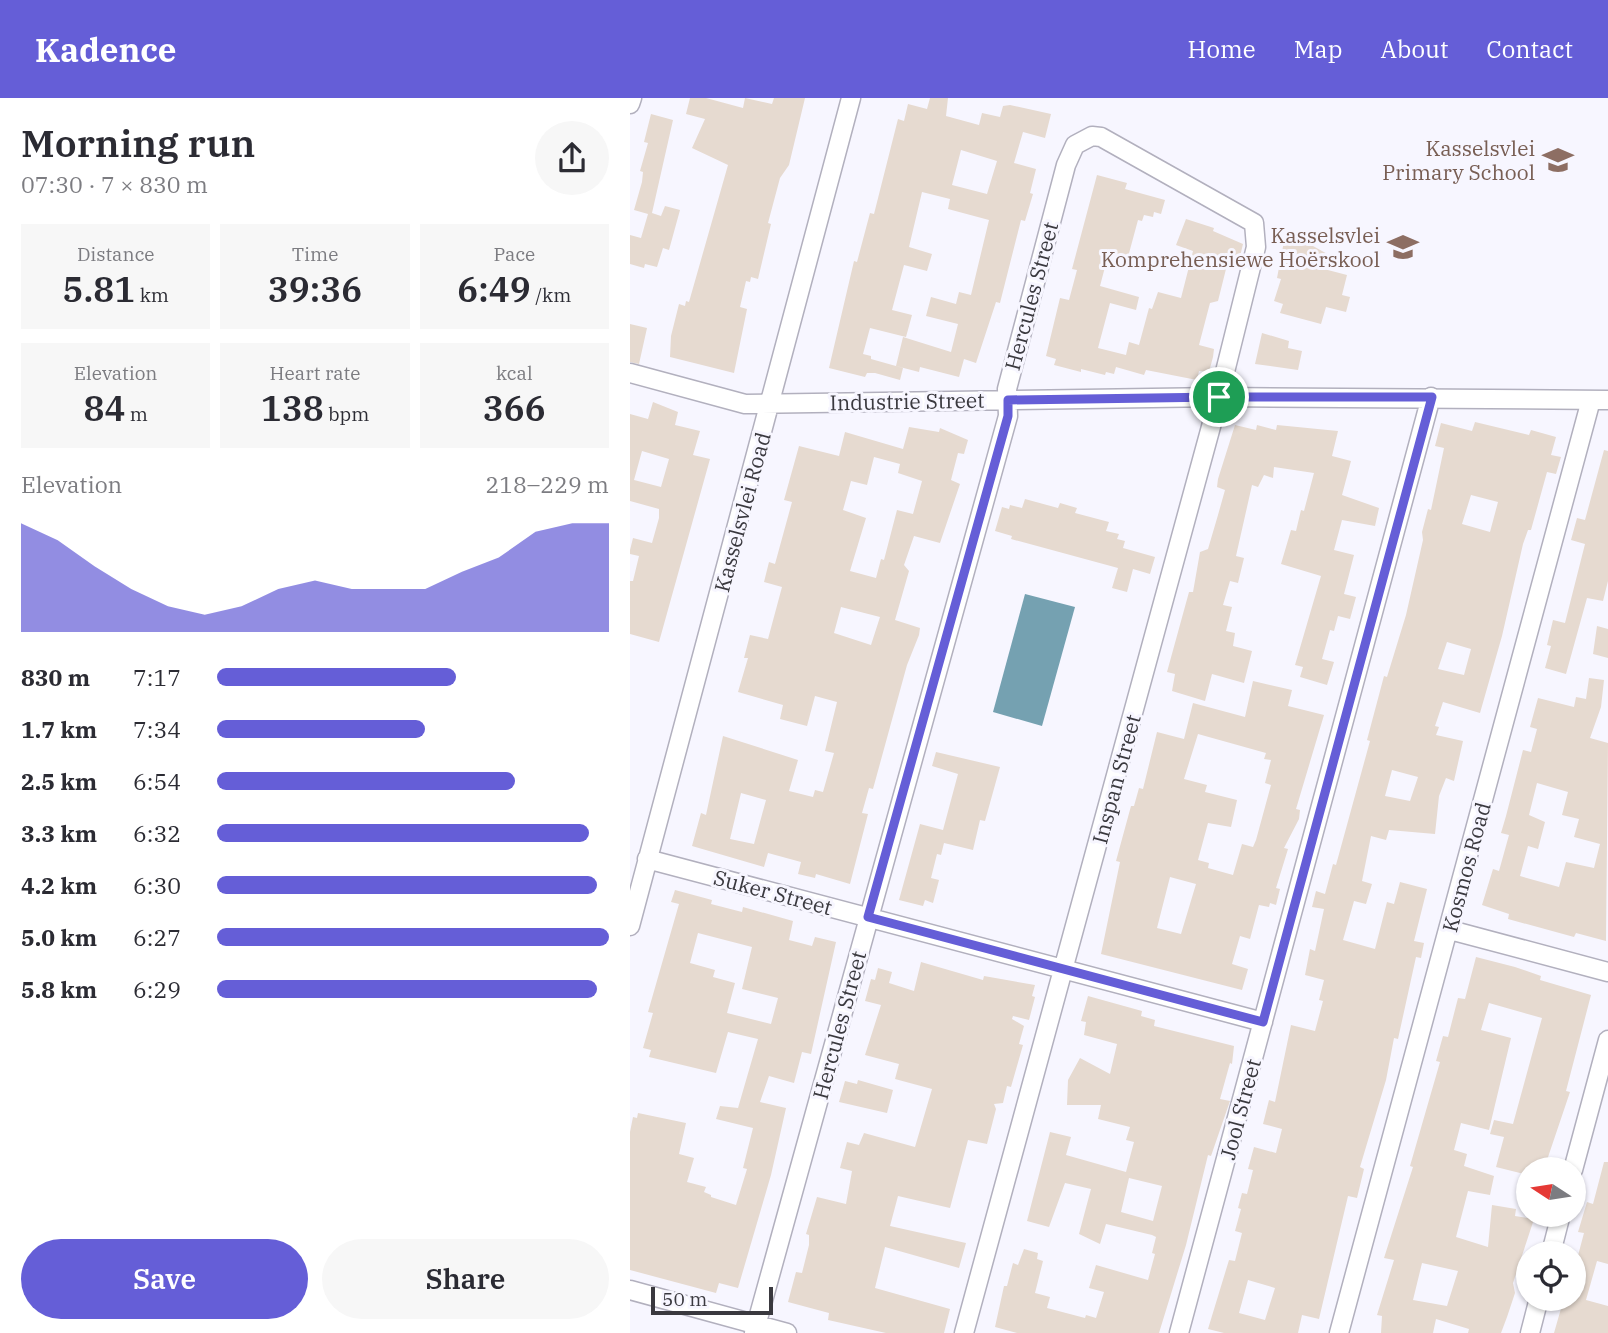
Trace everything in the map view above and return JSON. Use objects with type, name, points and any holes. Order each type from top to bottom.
[{"type":"street","points":[[630,104],[632,98]]},
{"type":"street","name":"Kasselsvlei Road","points":[[630,926],[852,98]]},
{"type":"street","name":"Hercules Street","points":[[755,1329],[1008,416],[1007,386],[1066,165],[1075,145],[1092,136],[1110,141],[1254,223]]},
{"type":"street","name":"Inspan Street","points":[[964,1333],[1219,397],[1256,247],[1254,223]]},
{"type":"street","name":"Industrie Street","points":[[630,373],[745,404],[1219,397],[1600,400]]},
{"type":"street","name":"Jool Street","points":[[1178,1333],[1432,397]]},
{"type":"street","name":"Kosmos Road","points":[[1339,1333],[1600,400]]},
{"type":"street","name":"Suker Street","points":[[648,859],[1263,1022]]},
{"type":"street","points":[[1450,930],[1608,972]]},
{"type":"street","points":[[1576,1157],[1608,1040]]},
{"type":"street","points":[[630,1290],[755,1329],[787,1333]]},
{"type":"street","points":[[1530,1333],[1536,1311]]},
{"type":"water","points":[[1025,594],[1075,607],[1042,726],[993,712]]},
{"type":"building","points":[[690,98],[706,98],[743,108],[745,98],[772,104],[774,98],[805,98],[789,165],[780,178],[768,223],[771,224],[758,279],[751,277],[750,282],[746,281],[740,307],[747,309],[734,373],[670,357],[671,336],[679,304],[685,306],[686,301],[689,302],[728,165],[692,148],[705,119],[686,114]]},
{"type":"building","points":[[930,98],[948,98],[946,116],[979,125],[982,113],[1000,117],[1003,106],[1010,105],[1051,114],[1045,138],[1023,132],[1014,163],[1036,169],[1030,193],[1033,194],[1025,221],[1021,220],[1000,303],[996,302],[976,363],[964,359],[959,377],[920,367],[919,372],[896,366],[903,337],[951,352],[958,324],[926,316],[931,297],[956,304],[959,292],[971,295],[989,220],[948,209],[950,199],[922,192],[909,247],[932,254],[927,271],[904,265],[892,310],[912,315],[906,337],[870,328],[863,354],[871,356],[871,359],[903,368],[900,380],[875,373],[867,373],[865,377],[829,368],[854,261],[857,262],[870,213],[874,214],[898,119],[904,121],[908,104],[927,109]],"holes":[[[961,150],[997,161],[987,194],[952,185]]]},
{"type":"building","points":[[651,114],[673,120],[652,213],[661,216],[665,206],[680,210],[669,250],[663,248],[657,267],[645,264],[644,268],[630,264],[630,235],[641,238],[648,214],[634,210],[642,182],[643,172],[640,171],[648,143],[644,142]]},
{"type":"building","points":[[1097,175],[1127,183],[1125,189],[1165,200],[1161,214],[1154,212],[1153,217],[1144,215],[1142,221],[1138,220],[1128,257],[1109,252],[1100,286],[1139,297],[1136,310],[1110,303],[1098,348],[1126,355],[1129,342],[1139,345],[1149,308],[1152,309],[1158,292],[1181,298],[1193,251],[1176,245],[1186,219],[1214,228],[1213,231],[1243,244],[1237,269],[1227,265],[1218,301],[1210,303],[1199,345],[1214,349],[1213,357],[1209,372],[1199,371],[1197,380],[1146,370],[1144,375],[1116,367],[1114,374],[1106,372],[1105,375],[1081,369],[1081,372],[1054,365],[1056,359],[1046,356],[1060,298],[1069,300],[1077,270],[1072,269]]},
{"type":"building","points":[[1286,231],[1331,256],[1324,269],[1347,275],[1342,295],[1350,297],[1346,312],[1326,307],[1321,324],[1280,313],[1283,304],[1274,301],[1281,279],[1277,278]]},
{"type":"building","points":[[630,324],[647,328],[639,364],[630,362]]},
{"type":"building","points":[[1262,333],[1289,341],[1288,348],[1302,351],[1298,370],[1255,364]]},
{"type":"building","points":[[653,402],[678,412],[675,425],[700,431],[693,455],[710,459],[659,642],[630,634],[630,581],[633,581],[639,556],[630,554],[633,538],[652,543],[659,518],[659,509],[630,501],[630,414],[648,419]],"holes":[[[642,451],[669,459],[661,487],[634,480]]]},
{"type":"building","points":[[1475,422],[1529,435],[1531,430],[1556,437],[1551,455],[1561,457],[1556,474],[1547,472],[1531,530],[1528,530],[1523,544],[1502,636],[1480,713],[1443,702],[1435,726],[1439,727],[1436,735],[1463,741],[1454,781],[1446,778],[1439,796],[1435,834],[1389,830],[1386,840],[1371,836],[1362,881],[1372,884],[1366,904],[1354,901],[1343,940],[1375,949],[1387,902],[1394,904],[1400,882],[1427,889],[1414,941],[1424,943],[1421,958],[1416,957],[1398,1039],[1394,1038],[1386,1080],[1360,1167],[1364,1169],[1357,1198],[1348,1196],[1319,1319],[1302,1315],[1298,1333],[1224,1333],[1208,1329],[1229,1260],[1235,1261],[1242,1233],[1235,1231],[1241,1209],[1238,1208],[1242,1193],[1247,1194],[1253,1170],[1248,1169],[1254,1147],[1276,1153],[1282,1129],[1263,1124],[1269,1100],[1275,1102],[1291,1025],[1315,1031],[1323,1001],[1319,1000],[1324,980],[1305,975],[1310,949],[1315,951],[1324,909],[1312,907],[1316,891],[1325,894],[1333,864],[1336,865],[1370,741],[1367,740],[1384,676],[1387,677],[1406,615],[1423,540],[1422,532],[1428,509],[1431,510],[1444,448],[1435,446],[1441,423],[1472,431]],"holes":[[[1471,495],[1498,502],[1490,532],[1462,524]],[[1447,642],[1471,649],[1464,675],[1438,669]],[[1392,770],[1418,777],[1410,801],[1385,796]],[[1248,1280],[1275,1288],[1265,1320],[1239,1313]]]},
{"type":"building","points":[[1235,425],[1256,430],[1257,425],[1276,430],[1277,425],[1338,431],[1332,456],[1351,461],[1342,495],[1379,508],[1375,526],[1342,520],[1334,550],[1354,555],[1344,594],[1356,597],[1350,619],[1338,616],[1334,631],[1330,630],[1322,659],[1334,662],[1327,685],[1300,677],[1303,667],[1295,665],[1321,576],[1281,564],[1291,530],[1296,531],[1301,510],[1304,511],[1314,473],[1274,467],[1273,478],[1264,475],[1258,487],[1252,485],[1236,556],[1244,558],[1238,583],[1230,581],[1223,605],[1232,607],[1226,631],[1235,633],[1233,646],[1252,651],[1244,683],[1212,674],[1205,701],[1172,691],[1175,674],[1167,672],[1189,592],[1193,592],[1200,552],[1208,549],[1225,490],[1217,487],[1218,479]]},
{"type":"building","points":[[909,427],[939,432],[940,428],[968,440],[964,454],[958,453],[951,480],[960,484],[940,543],[914,536],[904,565],[909,571],[895,620],[920,628],[919,635],[907,665],[873,789],[869,788],[862,813],[868,814],[850,884],[816,874],[815,878],[798,874],[801,862],[768,853],[764,867],[692,846],[701,813],[706,815],[723,736],[798,760],[789,791],[813,797],[815,790],[823,792],[834,753],[825,751],[837,702],[815,696],[807,726],[780,719],[783,705],[738,692],[748,658],[744,658],[750,635],[768,639],[782,587],[764,582],[769,562],[775,564],[792,502],[784,500],[799,446],[839,456],[845,432],[903,449]],"holes":[[[874,457],[900,464],[898,473],[922,481],[913,514],[897,510],[884,560],[881,559],[876,578],[850,571],[866,518],[843,510],[851,481],[867,485]],[[841,607],[880,617],[871,645],[834,633]],[[741,793],[766,800],[754,844],[730,839]]]},
{"type":"building","points":[[1604,450],[1608,451],[1608,581],[1603,601],[1587,598],[1566,674],[1545,668],[1551,646],[1547,645],[1553,620],[1565,623],[1585,544],[1571,540],[1577,518],[1585,520]]},
{"type":"building","points":[[1025,499],[1058,508],[1060,503],[1077,508],[1075,513],[1109,522],[1106,531],[1119,534],[1117,539],[1125,541],[1123,548],[1155,557],[1150,574],[1133,569],[1127,592],[1112,588],[1118,568],[1011,539],[1012,536],[995,531],[1002,507],[1009,509],[1010,505],[1022,508]]},
{"type":"building","points":[[1597,626],[1608,629],[1608,658],[1593,654]]},
{"type":"building","points":[[1589,678],[1604,680],[1601,707],[1590,738],[1608,743],[1606,941],[1576,933],[1574,937],[1508,919],[1509,914],[1482,905],[1493,869],[1499,871],[1509,835],[1501,833],[1523,750],[1531,752],[1537,729],[1530,727],[1538,698],[1574,707],[1576,697],[1586,699]],"holes":[[[1537,783],[1568,792],[1562,815],[1579,819],[1574,837],[1600,844],[1594,868],[1566,862],[1559,887],[1520,876],[1528,846],[1538,849],[1545,822],[1529,815]]]},
{"type":"building","points":[[1253,681],[1292,690],[1288,706],[1324,715],[1296,809],[1300,810],[1299,819],[1284,848],[1288,849],[1276,888],[1280,889],[1276,905],[1259,905],[1250,939],[1240,936],[1232,964],[1248,969],[1242,990],[1101,954],[1120,862],[1116,861],[1131,806],[1134,806],[1139,788],[1143,789],[1157,732],[1184,739],[1193,703],[1245,717]],"holes":[[[1198,734],[1266,753],[1264,759],[1271,760],[1265,783],[1271,785],[1256,840],[1253,847],[1242,844],[1233,875],[1208,868],[1209,863],[1198,860],[1208,823],[1231,827],[1237,800],[1205,792],[1207,785],[1184,779]],[[1170,877],[1196,884],[1181,934],[1157,928]]]},
{"type":"building","points":[[936,752],[1000,767],[985,821],[980,820],[973,850],[944,843],[941,855],[937,854],[931,878],[939,880],[933,903],[925,900],[923,906],[899,900],[920,824],[943,830],[958,774],[932,766]]},
{"type":"building","points":[[675,890],[712,900],[711,904],[742,912],[743,907],[793,921],[789,940],[812,946],[815,937],[836,942],[811,1054],[802,1052],[794,1083],[769,1076],[760,1102],[786,1108],[771,1175],[738,1288],[719,1283],[716,1293],[630,1270],[630,1132],[633,1117],[637,1118],[638,1113],[686,1123],[679,1154],[694,1158],[687,1182],[706,1187],[704,1192],[711,1197],[736,1205],[747,1169],[743,1168],[753,1128],[716,1119],[720,1106],[738,1108],[758,1039],[728,1032],[716,1073],[649,1057],[651,1050],[643,1048],[653,1013],[648,1012],[679,904],[671,902]],"holes":[[[698,933],[752,947],[742,989],[778,998],[771,1024],[727,1013],[735,983],[713,977],[715,970],[690,963]]]},
{"type":"building","points":[[1476,957],[1515,967],[1541,976],[1540,980],[1591,995],[1566,1091],[1570,1092],[1548,1157],[1516,1157],[1516,1172],[1496,1167],[1504,1137],[1490,1134],[1494,1120],[1513,1124],[1542,1018],[1489,1003],[1481,1030],[1511,1038],[1489,1130],[1461,1123],[1454,1150],[1467,1154],[1464,1166],[1494,1176],[1490,1195],[1468,1191],[1456,1237],[1488,1247],[1492,1205],[1516,1209],[1516,1227],[1531,1227],[1527,1241],[1516,1241],[1516,1274],[1513,1283],[1515,1293],[1501,1333],[1468,1333],[1469,1329],[1436,1319],[1433,1333],[1381,1333],[1382,1316],[1377,1315],[1394,1260],[1384,1258],[1413,1167],[1410,1166],[1440,1062],[1436,1061],[1443,1036],[1448,1037],[1458,998],[1465,999]],"holes":[[[1422,1263],[1458,1271],[1447,1306],[1413,1300]]]},
{"type":"building","points":[[921,962],[983,980],[984,976],[1035,985],[1032,996],[1035,997],[1029,1020],[1013,1016],[1012,1019],[1024,1026],[1019,1044],[1023,1045],[1011,1087],[1007,1086],[1003,1103],[994,1104],[996,1109],[987,1144],[968,1140],[950,1208],[898,1196],[890,1226],[966,1243],[959,1268],[885,1247],[875,1288],[950,1309],[944,1333],[886,1333],[828,1320],[829,1313],[788,1302],[796,1272],[802,1273],[809,1245],[809,1235],[806,1234],[817,1197],[846,1204],[852,1171],[840,1168],[847,1142],[859,1145],[864,1133],[915,1147],[932,1089],[895,1079],[899,1064],[865,1055],[881,1005],[865,1001],[871,979],[875,980],[878,968],[892,972],[889,983],[914,991]]},
{"type":"building","points":[[1088,996],[1142,1011],[1141,1016],[1155,1020],[1154,1026],[1234,1046],[1232,1064],[1230,1063],[1220,1099],[1230,1101],[1211,1156],[1208,1155],[1186,1245],[1159,1333],[1017,1333],[995,1327],[1004,1286],[1007,1286],[1013,1263],[1018,1265],[1024,1249],[1038,1253],[1037,1259],[1043,1261],[1035,1293],[1050,1297],[1047,1308],[1085,1318],[1086,1315],[1096,1318],[1104,1292],[1089,1288],[1096,1265],[1148,1280],[1155,1254],[1152,1253],[1156,1237],[1106,1224],[1100,1244],[1079,1234],[1091,1189],[1065,1183],[1049,1227],[1027,1221],[1050,1132],[1071,1137],[1066,1155],[1126,1172],[1134,1142],[1126,1140],[1130,1127],[1098,1119],[1101,1105],[1067,1105],[1068,1080],[1080,1058],[1110,1074],[1117,1044],[1084,1035],[1086,1022],[1081,1021]],"holes":[[[1129,1178],[1162,1186],[1153,1221],[1121,1212]]]},
{"type":"building","points":[[858,1080],[893,1090],[887,1113],[839,1102],[845,1081],[857,1084]]},
{"type":"building","points":[[1604,1162],[1608,1162],[1608,1264],[1597,1261],[1586,1300],[1586,1241],[1582,1241],[1584,1233],[1578,1232],[1580,1227],[1586,1227],[1587,1202],[1593,1204]]},
{"type":"building","points":[[1586,1300],[1608,1306],[1608,1333],[1554,1333],[1560,1311],[1586,1311]]},
{"type":"place","name":"Kasselsvlei Primary School","points":[[1558,160]]},
{"type":"place","name":"Kasselsvlei Komprehensiewe Hoërskool","points":[[1403,247]]},
{"type":"route","points":[[1219,397],[1432,397],[1263,1022],[868,917],[1008,416],[1008,400],[1219,397]]}]
